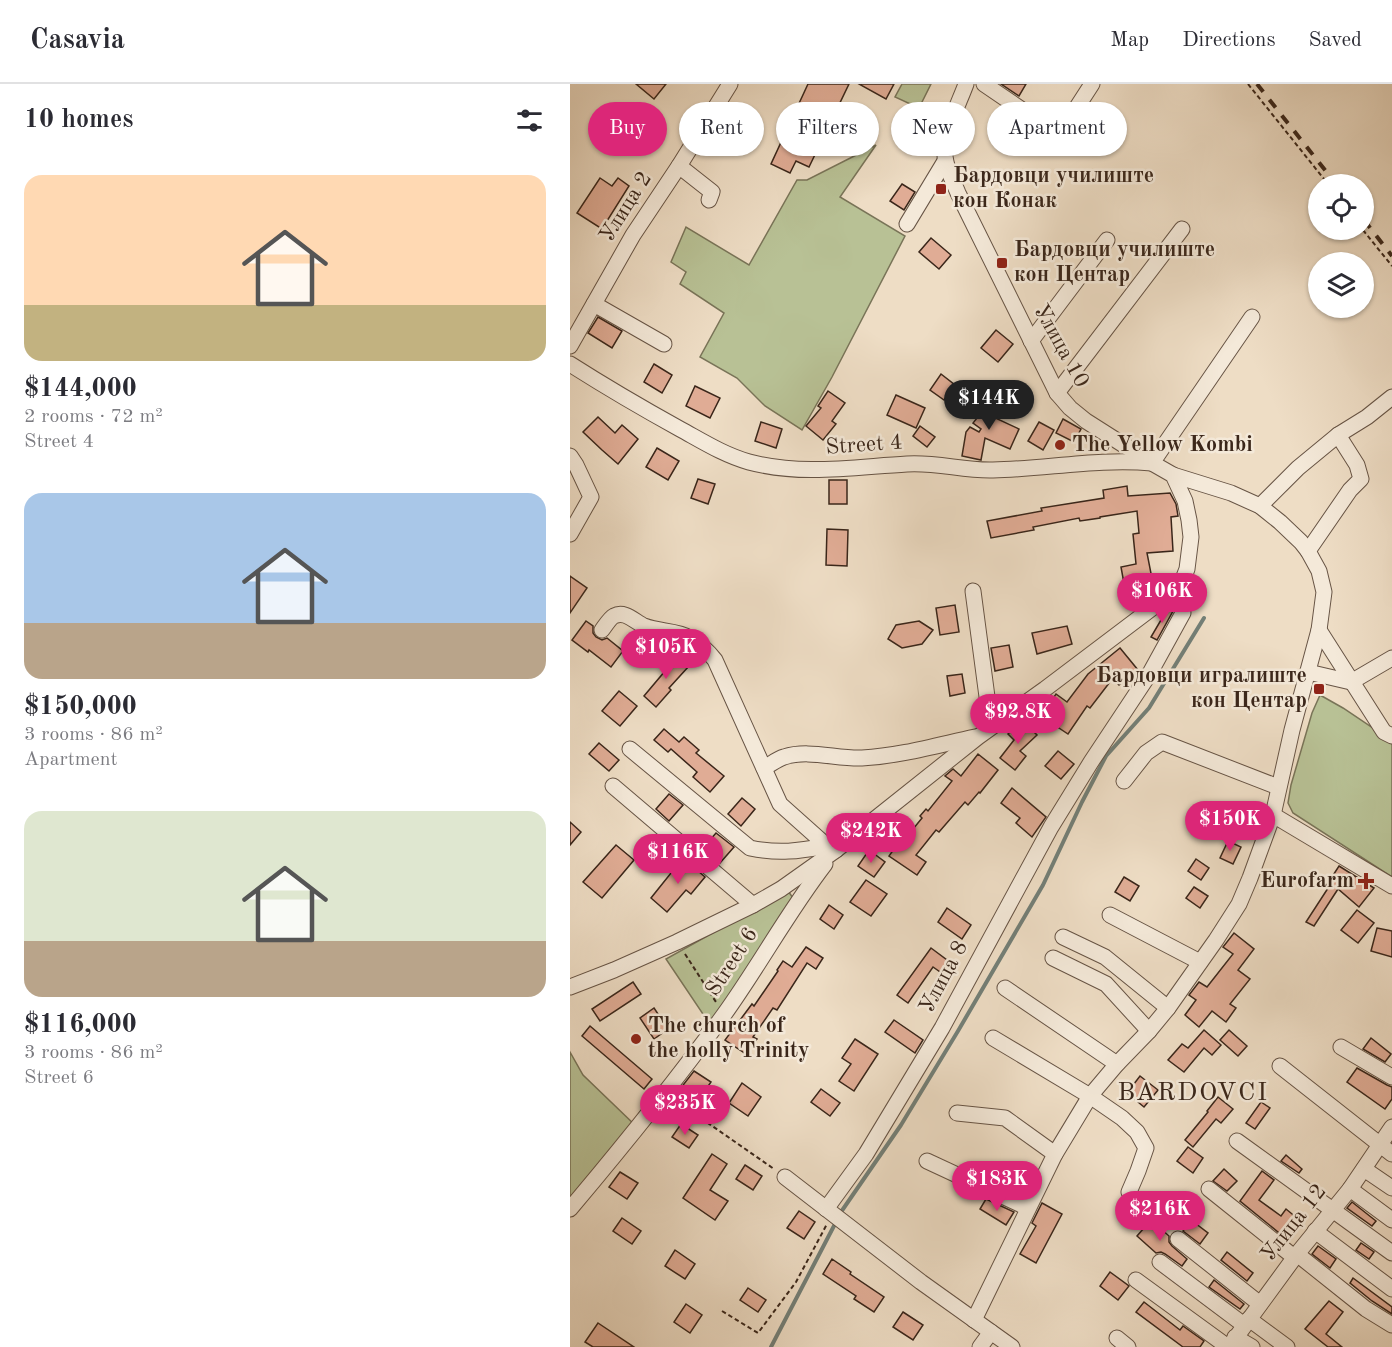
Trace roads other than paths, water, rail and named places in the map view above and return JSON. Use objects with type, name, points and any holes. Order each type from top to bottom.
[{"type":"street","name":"Улица 2","points":[[570,346],[633,235],[730,84]]},
{"type":"street","name":"Улица 10","points":[[966,84],[944,146],[945,161],[958,193],[1057,393],[1086,421],[1173,475],[1231,493],[1260,506],[1280,522],[1308,551],[1319,571],[1324,592],[1319,630],[1292,730],[1273,815],[1239,904],[1168,1008],[1090,1096],[1055,1154],[974,1320]]},
{"type":"street","points":[[984,84],[1059,135],[1092,84]]},
{"type":"street","points":[[907,224],[945,161]]},
{"type":"street","name":"Улица 2","points":[[679,166],[712,192],[709,200]]},
{"type":"street","points":[[1057,393],[1182,229]]},
{"type":"street","points":[[1031,341],[1107,240]]},
{"type":"street","points":[[594,304],[664,344]]},
{"type":"street","points":[[1152,463],[1252,317]]},
{"type":"street","name":"Street 4","points":[[570,364],[718,450],[749,462],[818,471],[928,464],[978,471],[1026,470],[1095,463],[1152,463]]},
{"type":"street","points":[[1260,506],[1298,468],[1338,435],[1367,417],[1392,397]]},
{"type":"street","points":[[1308,551],[1350,490],[1361,479],[1357,465],[1338,435]]},
{"type":"street","points":[[570,456],[591,497],[570,534]]},
{"type":"street","points":[[1173,475],[1185,501],[1191,537],[1187,569],[1180,587]]},
{"type":"street","name":"Street 6","points":[[570,987],[677,942],[753,905],[788,884],[831,848],[978,736],[1045,689],[1180,587]]},
{"type":"street","name":"Улица 8","points":[[829,1211],[867,1154],[942,1028],[1051,827],[1149,673],[1183,613],[1180,587]]},
{"type":"street","points":[[973,591],[991,728]]},
{"type":"street","points":[[602,630],[614,616],[623,614],[650,628],[687,636],[708,651],[715,660],[780,804],[831,848]]},
{"type":"street","points":[[1319,630],[1384,732],[1392,736]]},
{"type":"street","points":[[1308,672],[1351,682],[1392,658]]},
{"type":"street","points":[[764,768],[782,757],[818,754],[861,758],[905,753],[978,736]]},
{"type":"street","points":[[1124,781],[1146,753],[1162,742],[1278,787]]},
{"type":"street","points":[[630,749],[750,848],[795,851],[831,848]]},
{"type":"street","points":[[613,786],[753,905]]},
{"type":"street","points":[[1273,815],[1392,886]]},
{"type":"street","name":"Street 6","points":[[570,1209],[633,1134],[724,1015],[831,848]]},
{"type":"street","points":[[1110,915],[1200,962]]},
{"type":"street","points":[[1063,937],[1105,957],[1168,1008]]},
{"type":"street","points":[[1053,958],[1107,984],[1149,1031]]},
{"type":"street","points":[[1005,988],[1117,1064]]},
{"type":"street","points":[[993,1038],[1090,1096],[1122,1118],[1137,1132],[1146,1148],[1129,1192]]},
{"type":"street","points":[[1341,1047],[1392,1077]]},
{"type":"street","points":[[1280,1066],[1386,1150]]},
{"type":"street","points":[[664,1092],[685,1107]]},
{"type":"street","points":[[957,1113],[1005,1118],[1055,1154]]},
{"type":"street","name":"Улица 12","points":[[1237,1335],[1364,1169],[1386,1150],[1392,1127]]},
{"type":"street","points":[[1237,1142],[1392,1253]]},
{"type":"street","points":[[927,1161],[1028,1208]]},
{"type":"street","points":[[1364,1169],[1392,1188]]},
{"type":"street","points":[[785,1177],[921,1282],[1012,1347]]},
{"type":"street","points":[[1209,1189],[1296,1256],[1392,1325]]},
{"type":"street","points":[[1350,1189],[1392,1220]]},
{"type":"street","points":[[1315,1231],[1392,1289]]},
{"type":"street","points":[[1178,1239],[1260,1304]]},
{"type":"street","points":[[1160,1262],[1252,1347]]},
{"type":"street","points":[[1136,1280],[1237,1335],[1287,1347]]},
{"type":"street","points":[[980,1347],[991,1332]]},
{"type":"waterway","points":[[841,1212],[901,1125],[1043,885],[1106,756],[1149,708],[1204,618]]},
{"type":"waterway","points":[[771,1347],[836,1222]]},
{"type":"railway","points":[[1257,84],[1328,174]]},
{"type":"railway","points":[[1374,233],[1392,256]]},
{"type":"place","name":"Бардовци училиште кон Конак","points":[[941,189]]},
{"type":"place","name":"Бардовци училиште кон Центар","points":[[1002,263]]},
{"type":"place","name":"The Yellow Kombi","points":[[1060,445]]},
{"type":"place","name":"Бардовци игралиште кон Центар","points":[[1319,689]]},
{"type":"place","name":"Eurofarm","points":[[1366,881]]},
{"type":"place","name":"Тhe church of the holly Trinity","points":[[636,1039]]},
{"type":"district","name":"BARDOVCI","points":[[1193,1093]]}]
